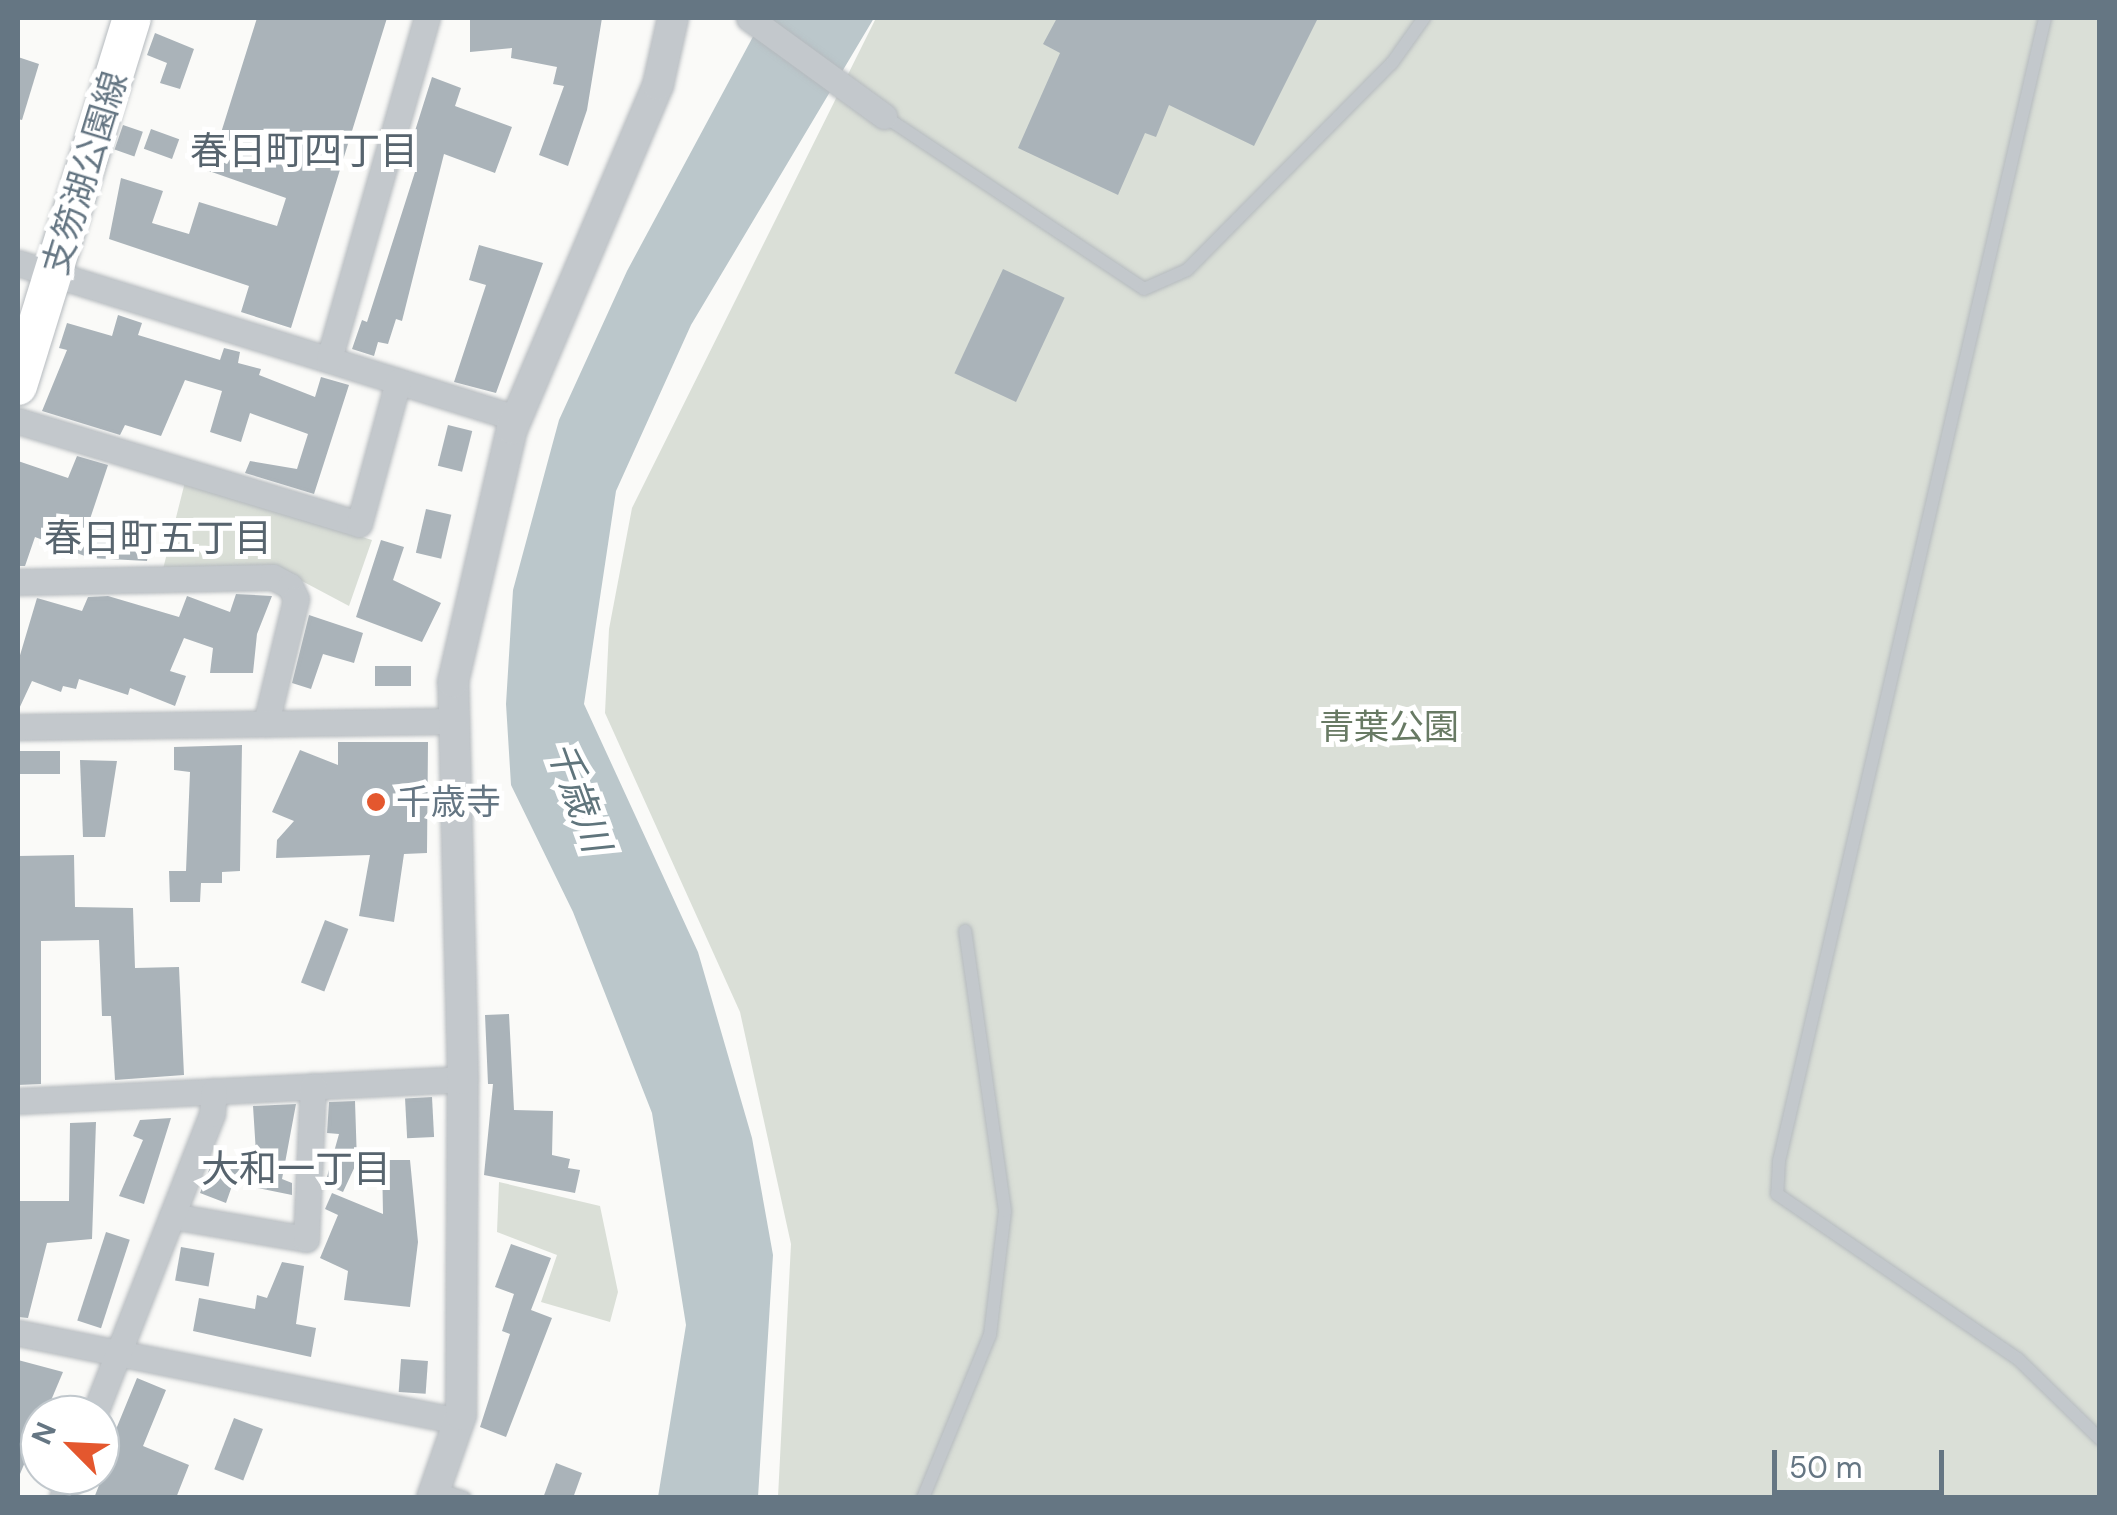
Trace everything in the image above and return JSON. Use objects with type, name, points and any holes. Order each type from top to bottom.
[{"type":"main road","name":"支笏湖公園線","points":[[18,386],[132,18]]},
{"type":"street","points":[[328,360],[426,18]]},
{"type":"street","points":[[433,1493],[459,1421],[463,1079],[452,721],[469,599],[516,418],[658,85],[673,18]]},
{"type":"street","points":[[749,18],[884,116]]},
{"type":"street","points":[[18,263],[516,418]]},
{"type":"street","points":[[18,421],[359,524],[398,381]]},
{"type":"street","points":[[18,582],[273,577],[290,586],[296,599],[266,724]]},
{"type":"street","points":[[18,727],[452,721]]},
{"type":"street","points":[[18,1101],[463,1079]]},
{"type":"street","points":[[172,1216],[306,1239],[313,1086]]},
{"type":"street","points":[[102,1395],[172,1216],[214,1091]]},
{"type":"street","points":[[18,1333],[120,1350],[459,1421]]},
{"type":"lane","points":[[884,116],[1144,289],[1187,270],[1392,63],[1424,18]]},
{"type":"lane","points":[[2044,18],[1792,1104],[1777,1194],[2018,1359],[2100,1439]]},
{"type":"lane","points":[[924,1498],[990,1335],[1006,1212],[965,932]]},
{"type":"lane","points":[[433,1493],[465,1498]]},
{"type":"green space","name":"青葉公園","points":[[876,18],[2099,18],[2099,1497],[778,1497],[791,1244],[740,1012],[605,713],[609,629],[632,508]]},
{"type":"green space","points":[[185,482],[372,540],[349,606],[285,572],[163,569]]},
{"type":"green space","points":[[499,1182],[600,1206],[618,1292],[610,1322],[541,1302],[557,1255],[497,1232]]},
{"type":"water","name":"千歳川","points":[[763,18],[874,18],[691,325],[616,491],[584,704],[698,952],[752,1138],[773,1255],[758,1497],[658,1497],[686,1325],[652,1113],[573,912],[511,785],[506,704],[513,590],[559,420],[627,271]]},
{"type":"building","points":[[257,18],[387,18],[291,328],[241,312],[249,286],[109,239],[121,178],[163,191],[152,223],[189,234],[199,202],[277,226],[286,198],[209,171]]},
{"type":"building","points":[[470,18],[602,18],[587,110],[568,166],[539,155],[564,86],[553,84],[557,67],[511,58],[512,48],[470,52]]},
{"type":"building","points":[[1057,18],[1318,18],[1254,146],[1169,105],[1156,137],[1145,133],[1118,195],[1018,148],[1060,53],[1043,44]]},
{"type":"building","points":[[155,33],[194,49],[180,89],[160,83],[167,63],[147,55]]},
{"type":"building","points":[[18,57],[39,64],[22,120],[18,119]]},
{"type":"building","points":[[432,77],[461,88],[455,106],[512,127],[495,173],[444,154],[402,321],[396,319],[388,344],[378,342],[374,356],[352,349],[362,320],[367,322],[415,172],[403,169]]},
{"type":"building","points":[[123,125],[143,132],[134,156],[115,150]]},
{"type":"building","points":[[151,129],[179,139],[172,159],[144,149]]},
{"type":"building","points":[[479,245],[543,263],[496,393],[454,382],[486,285],[469,280]]},
{"type":"building","points":[[1003,269],[1065,298],[1016,402],[954,373]]},
{"type":"building","points":[[118,315],[142,323],[138,335],[220,360],[224,348],[240,352],[238,363],[261,369],[259,375],[315,397],[321,377],[349,385],[314,494],[245,473],[250,461],[297,469],[308,434],[250,413],[241,442],[210,432],[222,391],[185,380],[161,436],[125,425],[120,435],[42,411],[67,350],[59,348],[67,323],[112,336]]},
{"type":"building","points":[[448,425],[472,431],[462,472],[438,466]]},
{"type":"building","points":[[77,456],[108,465],[90,519],[152,528],[147,561],[90,558],[35,537],[25,566],[18,566],[18,461],[68,478]]},
{"type":"building","points":[[426,509],[451,515],[441,559],[416,553]]},
{"type":"building","points":[[381,540],[404,547],[393,580],[441,603],[422,642],[356,617]]},
{"type":"building","points":[[236,594],[272,596],[257,634],[253,673],[210,673],[213,648],[184,638],[170,671],[186,676],[175,706],[130,688],[128,695],[79,679],[76,689],[63,686],[61,692],[32,681],[18,711],[18,662],[37,598],[82,611],[88,597],[108,596],[179,617],[187,596],[230,612]]},
{"type":"building","points":[[309,615],[363,633],[354,663],[323,654],[311,689],[292,683]]},
{"type":"building","points":[[375,666],[411,666],[411,686],[375,686]]},
{"type":"building","points":[[338,742],[428,742],[427,853],[404,854],[394,922],[359,916],[370,855],[276,858],[277,840],[294,821],[272,812],[300,750],[338,765]]},
{"type":"building","points":[[242,745],[240,871],[222,872],[222,883],[201,883],[200,902],[170,902],[169,871],[186,871],[190,772],[174,770],[174,747]]},
{"type":"building","points":[[18,751],[60,751],[60,774],[18,774]]},
{"type":"building","points":[[80,760],[117,761],[105,837],[83,837]]},
{"type":"building","points":[[74,855],[75,907],[133,908],[135,968],[179,967],[184,1075],[115,1080],[111,1016],[102,1016],[99,940],[41,941],[41,1084],[18,1085],[18,856]]},
{"type":"building","points":[[325,920],[348,929],[324,992],[301,983]]},
{"type":"building","points":[[509,1014],[514,1110],[553,1111],[552,1155],[570,1159],[568,1168],[580,1170],[575,1193],[484,1175],[493,1084],[488,1084],[485,1015]]},
{"type":"building","points":[[432,1097],[434,1137],[407,1138],[405,1098]]},
{"type":"building","points":[[355,1101],[357,1162],[343,1192],[325,1184],[339,1134],[327,1133],[329,1102]]},
{"type":"building","points":[[296,1104],[282,1179],[292,1183],[292,1195],[233,1183],[226,1203],[200,1193],[216,1152],[257,1169],[253,1106]]},
{"type":"building","points":[[171,1118],[144,1204],[119,1196],[143,1140],[133,1136],[140,1120]]},
{"type":"building","points":[[96,1122],[92,1239],[47,1243],[28,1318],[18,1317],[18,1201],[69,1201],[70,1123]]},
{"type":"building","points":[[382,1160],[410,1160],[418,1242],[410,1307],[344,1300],[348,1271],[320,1258],[338,1215],[325,1209],[332,1193],[383,1214]]},
{"type":"building","points":[[106,1232],[130,1240],[101,1328],[77,1320]]},
{"type":"building","points":[[511,1244],[551,1258],[531,1310],[552,1318],[506,1437],[480,1427],[510,1334],[502,1331],[514,1294],[495,1287]]},
{"type":"building","points":[[181,1247],[214,1253],[209,1286],[175,1280]]},
{"type":"building","points":[[282,1262],[304,1266],[296,1324],[316,1328],[311,1357],[193,1331],[199,1298],[255,1309],[257,1295],[267,1298]]},
{"type":"building","points":[[401,1359],[428,1361],[426,1394],[399,1392]]},
{"type":"building","points":[[18,1360],[63,1372],[53,1395],[20,1395],[18,1474]]},
{"type":"building","points":[[137,1378],[166,1390],[143,1446],[189,1465],[176,1498],[94,1498],[120,1495],[120,1419]]},
{"type":"building","points":[[234,1418],[263,1429],[243,1480],[214,1469]]},
{"type":"building","points":[[556,1463],[582,1473],[573,1498],[543,1498]]},
{"type":"place","name":"千歳寺","points":[[376,802]]},
{"type":"district","name":"春日町四丁目","points":[[304,152]]},
{"type":"district","name":"春日町五丁目","points":[[158,539]]},
{"type":"district","name":"大和一丁目","points":[[296,1170]]}]
